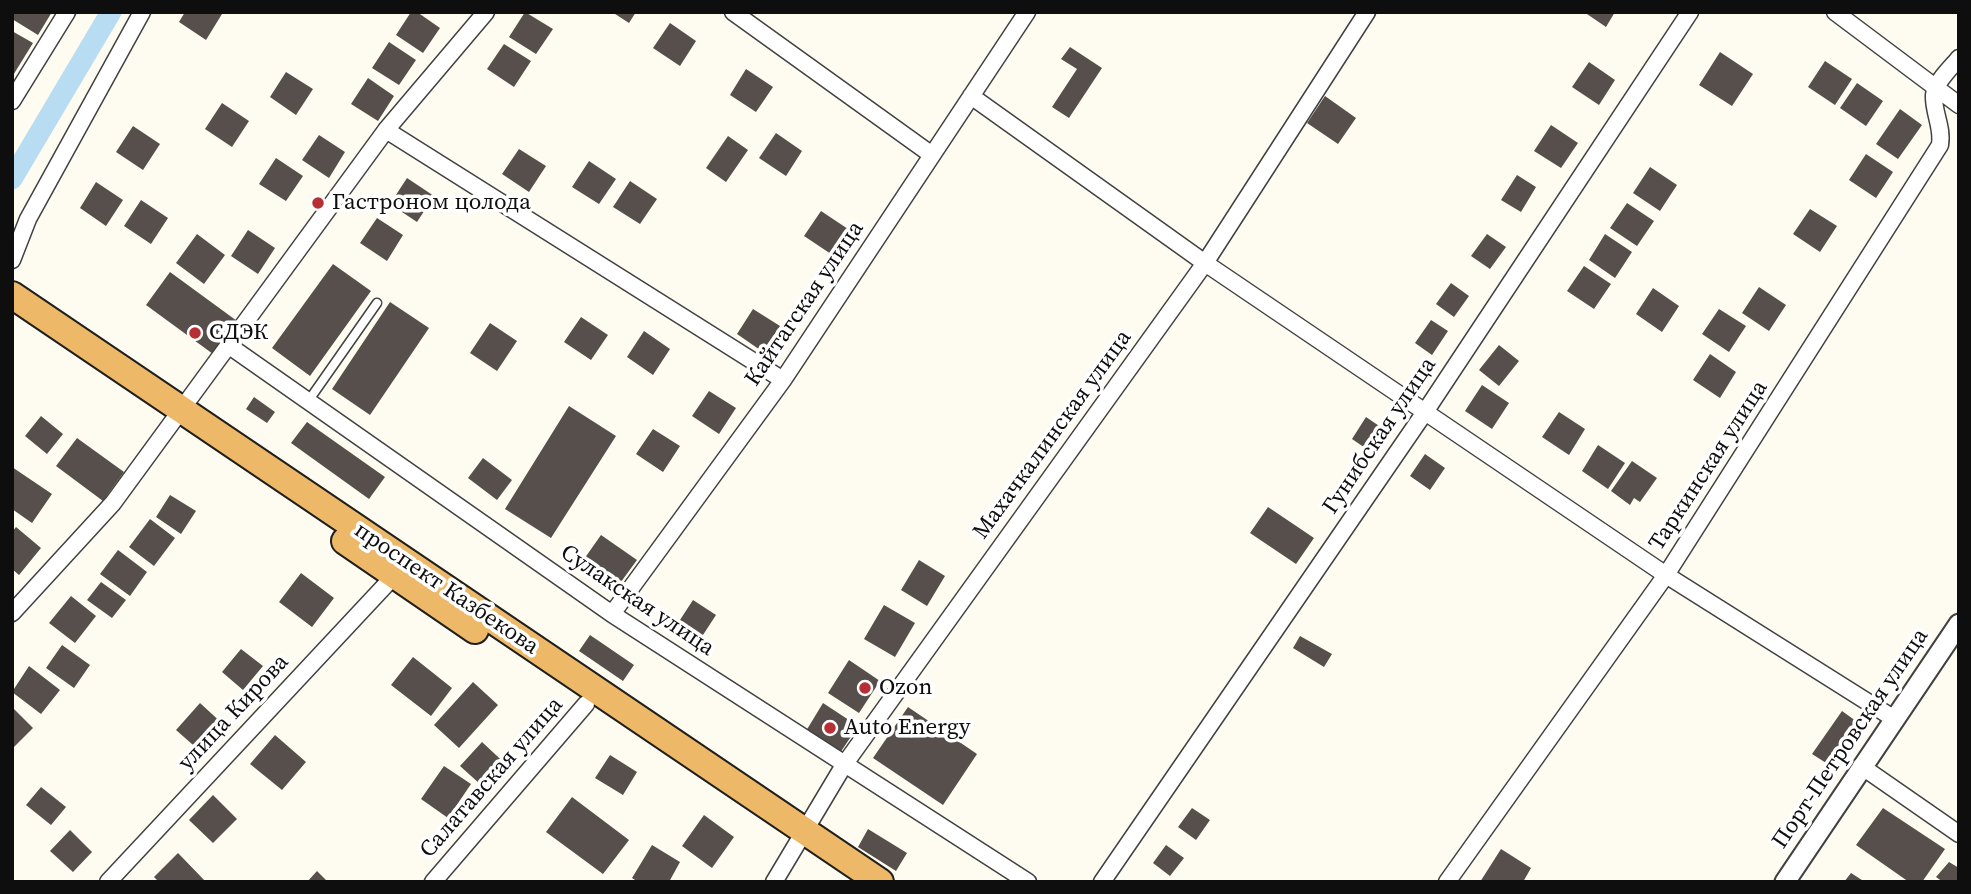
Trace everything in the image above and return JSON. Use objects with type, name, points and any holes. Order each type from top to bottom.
[{"type":"highway","name":"проспект Казбекова","points":[[12,295],[394,576],[586,704],[801,838],[880,882]]},
{"type":"highway","name":"проспект Казбекова","points":[[12,312],[177,415],[801,838],[853,882]]},
{"type":"street","points":[[12,101],[67,12]]},
{"type":"street","points":[[12,260],[28,219],[142,12]]},
{"type":"street","points":[[12,613],[113,503],[386,130],[486,12]]},
{"type":"street","points":[[733,12],[932,155]]},
{"type":"street","name":"Кайтагская улица","points":[[612,614],[783,380],[1027,12]]},
{"type":"street","name":"Махачкалинская улица","points":[[774,882],[844,765],[1205,263],[1367,12]]},
{"type":"street","name":"Гунибская улица","points":[[1102,882],[1425,412],[1690,12]]},
{"type":"street","points":[[1835,12],[1959,105]]},
{"type":"street","points":[[1936,87],[1959,58]]},
{"type":"street","name":"Таркинская улица","points":[[1447,882],[1666,575],[1940,145],[1941,124],[1934,96],[1936,87]]},
{"type":"street","points":[[971,96],[1205,263],[1666,575],[1894,718]]},
{"type":"street","points":[[386,130],[783,380]]},
{"type":"street","name":"Сулакская улица","points":[[228,345],[612,614],[1028,882]]},
{"type":"street","name":"улица Кирова","points":[[108,882],[394,576]]},
{"type":"street","name":"Порт-Петровская улица","points":[[1785,882],[1959,624]]},
{"type":"street","name":"Салатавская улица","points":[[433,882],[586,704]]},
{"type":"street","points":[[1861,766],[1959,834]]},
{"type":"lane","points":[[309,400],[377,303]]},
{"type":"building","points":[[12,12],[52,12],[38,35],[12,19]]},
{"type":"building","points":[[185,12],[222,14],[206,40],[179,22]]},
{"type":"building","points":[[411,12],[417,12],[440,28],[423,53],[396,35]]},
{"type":"building","points":[[525,12],[553,29],[536,54],[509,37]]},
{"type":"building","points":[[612,12],[636,12],[629,23]]},
{"type":"building","points":[[1584,12],[1615,12],[1606,27]]},
{"type":"building","points":[[670,23],[696,41],[680,66],[653,48]]},
{"type":"building","points":[[12,31],[33,43],[12,77]]},
{"type":"building","points":[[389,42],[416,60],[399,85],[372,68]]},
{"type":"building","points":[[504,44],[531,61],[514,87],[487,69]]},
{"type":"building","points":[[1070,47],[1102,68],[1069,118],[1052,107],[1077,69],[1061,59]]},
{"type":"building","points":[[1720,52],[1753,74],[1732,106],[1699,85]]},
{"type":"building","points":[[1825,61],[1852,79],[1835,105],[1808,87]]},
{"type":"building","points":[[1589,62],[1615,80],[1599,105],[1572,87]]},
{"type":"building","points":[[746,69],[773,87],[756,112],[730,95]]},
{"type":"building","points":[[286,72],[313,89],[296,115],[270,97]]},
{"type":"building","points":[[368,78],[394,96],[378,121],[351,104]]},
{"type":"building","points":[[1857,83],[1883,101],[1866,126],[1840,108]]},
{"type":"building","points":[[1325,96],[1356,118],[1338,144],[1307,123]]},
{"type":"building","points":[[222,103],[249,121],[232,147],[205,129]]},
{"type":"building","points":[[1900,109],[1922,125],[1898,159],[1876,144]]},
{"type":"building","points":[[1551,125],[1578,143],[1561,168],[1534,151]]},
{"type":"building","points":[[133,126],[160,144],[143,170],[116,152]]},
{"type":"building","points":[[776,133],[802,151],[786,176],[759,158]]},
{"type":"building","points":[[319,135],[345,152],[329,178],[302,160]]},
{"type":"building","points":[[728,136],[748,150],[726,182],[706,168]]},
{"type":"building","points":[[519,149],[546,166],[529,192],[502,174]]},
{"type":"building","points":[[1866,154],[1893,172],[1876,198],[1849,180]]},
{"type":"building","points":[[276,158],[303,176],[286,201],[259,184]]},
{"type":"building","points":[[589,161],[616,179],[599,204],[572,187]]},
{"type":"building","points":[[1650,167],[1677,185],[1660,211],[1633,193]]},
{"type":"building","points":[[1517,175],[1536,187],[1521,212],[1501,200]]},
{"type":"building","points":[[407,178],[434,196],[417,222],[390,204]]},
{"type":"building","points":[[630,181],[657,199],[640,224],[613,207]]},
{"type":"building","points":[[96,182],[123,200],[106,226],[80,208]]},
{"type":"building","points":[[141,200],[168,218],[151,244],[124,226]]},
{"type":"building","points":[[1627,203],[1654,221],[1637,246],[1610,228]]},
{"type":"building","points":[[1810,209],[1837,226],[1820,252],[1793,234]]},
{"type":"building","points":[[821,211],[848,229],[831,254],[804,236]]},
{"type":"building","points":[[377,218],[403,235],[387,261],[360,243]]},
{"type":"building","points":[[248,230],[275,248],[258,274],[231,256]]},
{"type":"building","points":[[197,234],[225,255],[204,284],[176,263]]},
{"type":"building","points":[[1487,234],[1506,247],[1490,269],[1471,256]]},
{"type":"building","points":[[1605,234],[1632,252],[1615,278],[1589,260]]},
{"type":"building","points":[[333,264],[371,291],[310,376],[272,348]]},
{"type":"building","points":[[1584,266],[1611,284],[1594,309],[1567,291]]},
{"type":"building","points":[[170,272],[237,321],[213,354],[146,305]]},
{"type":"building","points":[[1451,283],[1469,296],[1454,317],[1436,304]]},
{"type":"building","points":[[1759,287],[1786,305],[1769,331],[1742,313]]},
{"type":"building","points":[[1653,288],[1679,306],[1662,332],[1636,314]]},
{"type":"building","points":[[390,302],[429,328],[370,415],[332,389]]},
{"type":"building","points":[[753,309],[780,326],[763,352],[737,334]]},
{"type":"building","points":[[1719,309],[1746,326],[1729,352],[1702,334]]},
{"type":"building","points":[[581,317],[608,335],[591,360],[564,342]]},
{"type":"building","points":[[1431,320],[1448,331],[1432,355],[1415,343]]},
{"type":"building","points":[[490,323],[517,341],[497,371],[470,353]]},
{"type":"building","points":[[644,331],[670,349],[653,375],[627,357]]},
{"type":"building","points":[[1499,345],[1519,361],[1499,386],[1479,370]]},
{"type":"building","points":[[1710,354],[1736,372],[1720,398],[1693,380]]},
{"type":"building","points":[[1482,385],[1509,403],[1492,429],[1465,411]]},
{"type":"building","points":[[709,391],[736,408],[719,434],[692,416]]},
{"type":"building","points":[[254,397],[275,412],[267,423],[246,409]]},
{"type":"building","points":[[569,406],[616,436],[551,538],[505,509]]},
{"type":"building","points":[[1559,412],[1585,429],[1569,455],[1542,437]]},
{"type":"building","points":[[41,416],[63,434],[47,454],[25,436]]},
{"type":"building","points":[[1366,417],[1385,430],[1371,452],[1352,439]]},
{"type":"building","points":[[307,422],[385,477],[369,499],[291,443]]},
{"type":"building","points":[[653,429],[680,446],[663,472],[636,454]]},
{"type":"building","points":[[77,438],[124,472],[103,501],[56,466]]},
{"type":"building","points":[[1598,445],[1625,463],[1608,489],[1582,471]]},
{"type":"building","points":[[1425,454],[1445,468],[1430,490],[1410,476]]},
{"type":"building","points":[[483,458],[512,480],[497,500],[468,478]]},
{"type":"building","points":[[1632,461],[1657,478],[1640,502],[1634,498],[1630,505],[1611,491]]},
{"type":"building","points":[[12,467],[52,494],[32,523],[12,509]]},
{"type":"building","points":[[170,495],[196,511],[181,534],[156,517]]},
{"type":"building","points":[[1268,507],[1314,538],[1296,564],[1250,533]]},
{"type":"building","points":[[150,519],[175,538],[154,566],[129,547]]},
{"type":"building","points":[[16,527],[41,548],[19,575],[12,569],[12,532]]},
{"type":"building","points":[[601,535],[637,560],[618,586],[582,562]]},
{"type":"building","points":[[118,550],[147,572],[130,596],[100,574]]},
{"type":"building","points":[[919,560],[945,576],[927,606],[901,590]]},
{"type":"building","points":[[301,573],[334,598],[312,627],[279,602]]},
{"type":"building","points":[[101,582],[126,600],[112,618],[87,600]]},
{"type":"building","points":[[71,596],[96,616],[75,643],[49,623]]},
{"type":"building","points":[[693,600],[716,615],[701,638],[678,623]]},
{"type":"building","points":[[884,605],[915,623],[895,657],[864,639]]},
{"type":"building","points":[[590,635],[634,665],[623,681],[579,651]]},
{"type":"building","points":[[1300,636],[1332,654],[1324,667],[1293,648]]},
{"type":"building","points":[[62,645],[90,665],[74,688],[46,668]]},
{"type":"building","points":[[241,649],[263,666],[243,690],[222,672]]},
{"type":"building","points":[[413,657],[452,688],[431,716],[391,685]]},
{"type":"building","points":[[849,660],[880,681],[859,713],[828,693]]},
{"type":"building","points":[[29,666],[60,690],[41,714],[12,692]]},
{"type":"building","points":[[473,682],[498,705],[459,748],[434,725]]},
{"type":"building","points":[[200,703],[225,726],[201,752],[176,730]]},
{"type":"building","points":[[823,703],[858,726],[840,753],[806,731]]},
{"type":"building","points":[[12,707],[33,728],[12,749]]},
{"type":"building","points":[[908,707],[977,754],[943,805],[873,758]]},
{"type":"building","points":[[1842,711],[1863,726],[1834,768],[1812,754]]},
{"type":"building","points":[[275,735],[306,762],[282,790],[250,764]]},
{"type":"building","points":[[482,742],[511,769],[490,793],[460,766]]},
{"type":"building","points":[[610,755],[637,772],[623,795],[595,778]]},
{"type":"building","points":[[444,766],[471,784],[448,818],[421,799]]},
{"type":"building","points":[[41,787],[66,807],[51,825],[26,805]]},
{"type":"building","points":[[213,795],[237,819],[213,843],[189,820]]},
{"type":"building","points":[[572,797],[629,840],[603,874],[546,832]]},
{"type":"building","points":[[1192,808],[1210,820],[1196,840],[1178,827]]},
{"type":"building","points":[[1883,808],[1945,849],[1922,882],[1909,882],[1856,845]]},
{"type":"building","points":[[704,815],[734,837],[712,868],[682,846]]},
{"type":"building","points":[[868,829],[907,853],[896,871],[858,847]]},
{"type":"building","points":[[70,830],[92,852],[73,872],[50,851]]},
{"type":"building","points":[[652,845],[680,862],[669,882],[638,882],[632,878]]},
{"type":"building","points":[[1166,845],[1184,858],[1170,876],[1153,863]]},
{"type":"building","points":[[1501,849],[1531,868],[1523,882],[1480,882]]},
{"type":"building","points":[[178,853],[206,882],[159,882],[154,877]]},
{"type":"building","points":[[1949,862],[1959,868],[1959,882],[1943,882],[1936,877]]},
{"type":"building","points":[[317,871],[328,882],[307,882]]},
{"type":"building","points":[[1851,873],[1865,882],[1844,882]]},
{"type":"waterway","points":[[12,179],[111,12]]},
{"type":"place","name":"Гастроном цолода","points":[[318,203]]},
{"type":"place","name":"СДЭК","points":[[195,333]]},
{"type":"place","name":"Ozon","points":[[865,688]]},
{"type":"place","name":"Auto Energy","points":[[830,728]]}]
